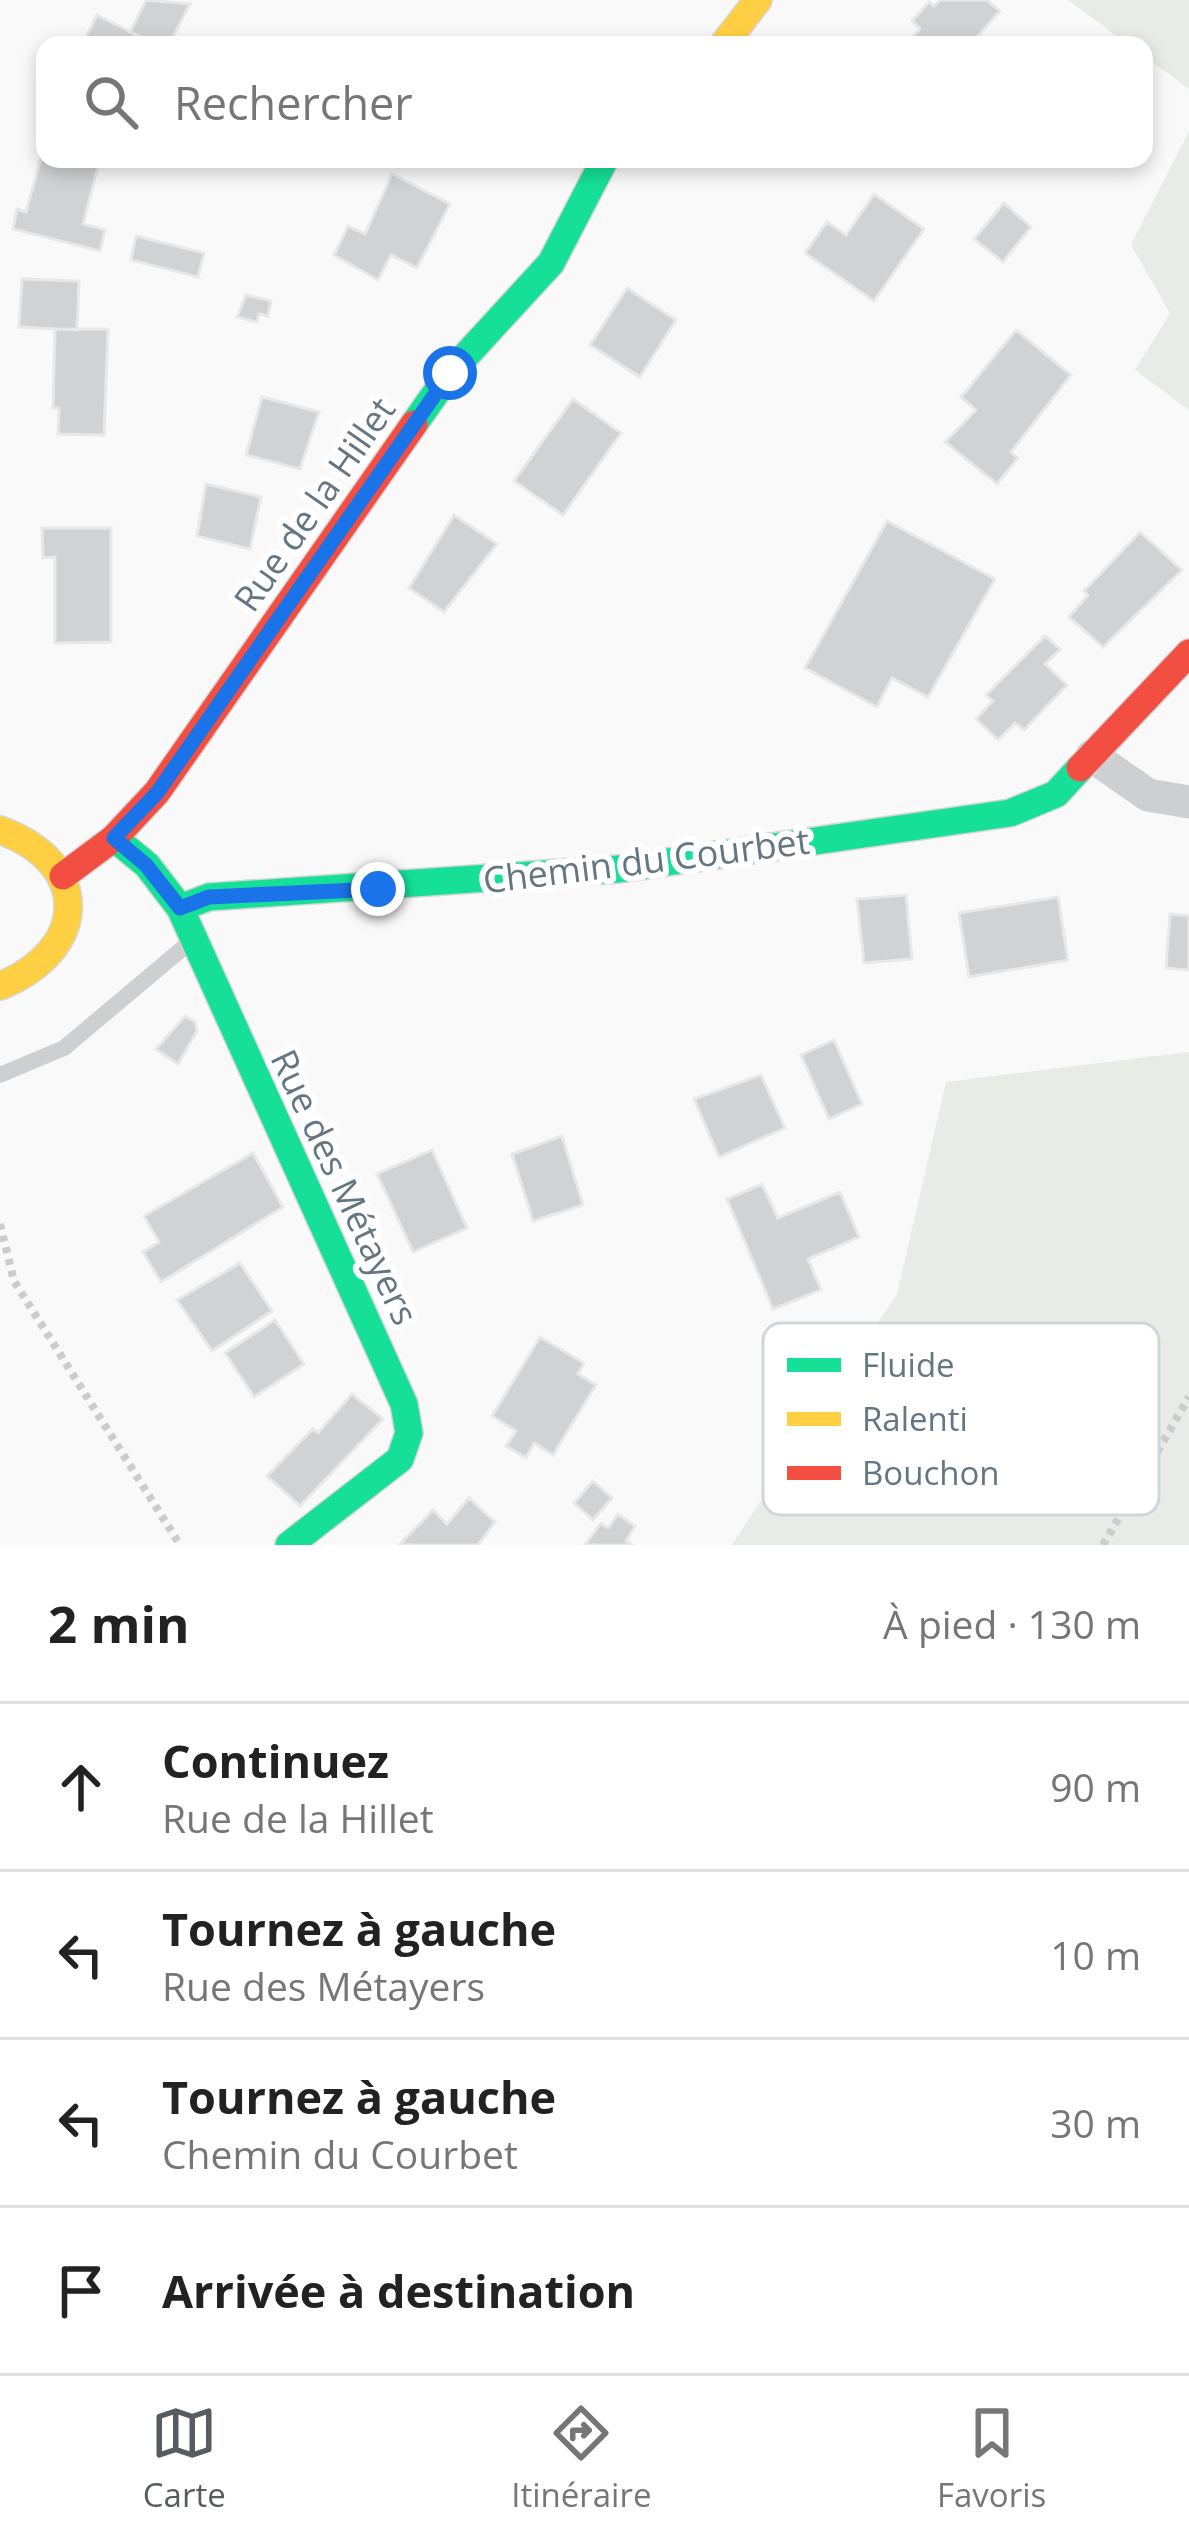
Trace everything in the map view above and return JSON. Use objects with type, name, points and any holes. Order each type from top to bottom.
[{"type":"street","points":[[730,36],[758,0]]},
{"type":"street","name":"Rue de la Hillet","points":[[63,876],[114,838],[157,793],[472,344],[551,263],[600,168]]},
{"type":"street","name":"Chemin du Courbet","points":[[180,908],[209,897],[619,869],[1010,813],[1056,794],[1189,653]]},
{"type":"street","points":[[1093,756],[1148,795],[1189,802]]},
{"type":"street","points":[[0,830],[34,842],[63,876],[68,925],[44,967],[0,986]]},
{"type":"street","name":"Rue des Métayers","points":[[114,838],[146,865],[180,908],[404,1404],[409,1433],[400,1459],[290,1545]]},
{"type":"lane","points":[[0,1075],[64,1048],[194,939]]},
{"type":"path","points":[[0,1224],[14,1281],[180,1545]]},
{"type":"path","points":[[1159,1448],[1189,1397]]},
{"type":"path","points":[[1102,1545],[1120,1515]]},
{"type":"shaded area","points":[[1068,0],[1189,0],[1189,89],[1153,63],[1153,36],[1117,36]]},
{"type":"shaded area","points":[[1189,131],[1189,410],[1135,370],[1170,313],[1131,245]]},
{"type":"shaded area","points":[[1189,1052],[1189,1545],[732,1545],[763,1498],[763,1515],[1159,1515],[1159,1323],[878,1323],[897,1294],[946,1082]]},
{"type":"building","points":[[146,0],[190,4],[174,36],[130,32]]},
{"type":"building","points":[[940,0],[987,0],[1000,11],[978,36],[913,36],[920,29],[912,21],[929,2],[934,6]]},
{"type":"building","points":[[97,15],[139,36],[86,36]]},
{"type":"building","points":[[38,168],[98,168],[83,224],[105,230],[100,251],[13,229],[17,209],[26,212]]},
{"type":"building","points":[[392,174],[450,204],[417,268],[391,255],[378,280],[334,255],[348,226],[365,234]]},
{"type":"building","points":[[874,194],[924,229],[874,301],[805,253],[827,222],[846,235]]},
{"type":"building","points":[[1004,203],[1031,227],[1003,262],[974,239]]},
{"type":"building","points":[[136,236],[204,253],[198,277],[131,260]]},
{"type":"building","points":[[22,279],[79,281],[77,330],[19,327]]},
{"type":"building","points":[[627,288],[676,320],[640,377],[590,345]]},
{"type":"building","points":[[246,295],[271,301],[268,316],[259,314],[257,322],[237,317]]},
{"type":"building","points":[[55,329],[108,329],[104,435],[58,434],[59,408],[53,408]]},
{"type":"building","points":[[1016,330],[1071,375],[1011,452],[1018,458],[997,484],[945,442],[976,410],[961,397]]},
{"type":"building","points":[[262,397],[319,412],[300,469],[246,455]]},
{"type":"building","points":[[573,399],[621,433],[563,515],[514,481]]},
{"type":"building","points":[[206,484],[261,497],[250,549],[197,536]]},
{"type":"building","points":[[454,515],[497,544],[444,612],[409,588]]},
{"type":"building","points":[[887,521],[995,579],[928,697],[892,678],[877,707],[805,668]]},
{"type":"building","points":[[42,528],[111,528],[111,642],[55,643],[55,557],[43,558]]},
{"type":"building","points":[[1140,532],[1182,570],[1103,647],[1069,617],[1088,595],[1084,591]]},
{"type":"building","points":[[1045,636],[1060,649],[1045,664],[1067,685],[1024,730],[1015,723],[998,740],[976,719],[993,701],[986,695]]},
{"type":"building","points":[[906,895],[912,959],[864,963],[857,899]]},
{"type":"building","points":[[1058,897],[1068,960],[969,977],[959,913]]},
{"type":"building","points":[[1170,914],[1189,916],[1189,970],[1166,968]]},
{"type":"building","points":[[185,1016],[195,1022],[197,1031],[178,1064],[156,1049]]},
{"type":"building","points":[[834,1040],[862,1104],[829,1119],[801,1055]]},
{"type":"building","points":[[761,1075],[785,1128],[719,1157],[694,1099]]},
{"type":"building","points":[[562,1136],[583,1205],[533,1221],[512,1154]]},
{"type":"building","points":[[432,1150],[467,1228],[413,1252],[377,1174]]},
{"type":"building","points":[[253,1153],[283,1207],[161,1282],[143,1252],[159,1242],[144,1216]]},
{"type":"building","points":[[762,1184],[778,1218],[840,1192],[859,1237],[808,1259],[821,1290],[773,1309],[727,1199]]},
{"type":"building","points":[[240,1263],[272,1311],[212,1351],[177,1300]]},
{"type":"building","points":[[275,1320],[304,1364],[254,1397],[225,1353]]},
{"type":"building","points":[[540,1337],[584,1363],[578,1374],[596,1385],[553,1455],[534,1443],[526,1458],[506,1446],[516,1431],[492,1416]]},
{"type":"building","points":[[352,1394],[383,1419],[300,1506],[267,1476],[313,1429],[318,1433]]},
{"type":"building","points":[[593,1481],[612,1498],[593,1520],[574,1503]]},
{"type":"building","points":[[469,1498],[495,1522],[478,1545],[399,1545],[433,1510],[447,1524]]},
{"type":"building","points":[[618,1514],[635,1526],[626,1541],[632,1545],[585,1545],[601,1523],[608,1528]]},
{"type":"traffic: fast","points":[[414,424],[450,373],[551,263],[600,168]]},
{"type":"traffic: fast","points":[[180,908],[209,897],[619,869],[1010,813],[1056,794],[1080,768]]},
{"type":"traffic: fast","points":[[114,838],[147,865],[180,908],[404,1404],[409,1433],[400,1459],[289,1545]]},
{"type":"traffic: slow","points":[[730,36],[758,0]]},
{"type":"traffic: slow","points":[[0,830],[30,845],[52,864],[64,885],[68,907],[64,930],[51,951],[0,986]]},
{"type":"traffic: jam","points":[[63,876],[114,838],[157,792],[414,424]]},
{"type":"traffic: jam","points":[[1080,768],[1189,653]]},
{"type":"route","points":[[378,889],[209,897],[180,908],[146,865],[114,838],[157,793],[450,373]]}]
